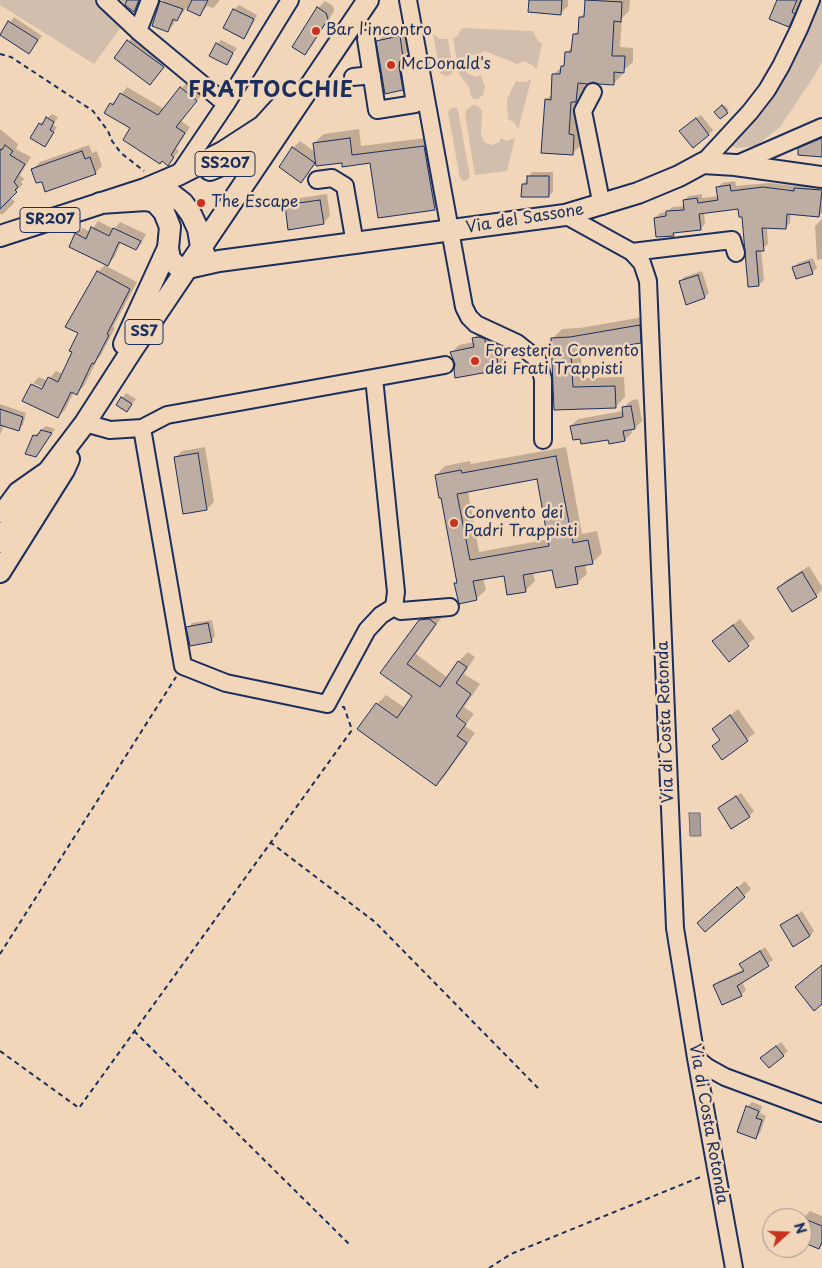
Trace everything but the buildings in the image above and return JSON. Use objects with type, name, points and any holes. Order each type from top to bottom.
[{"type":"main road","name":"SS7","points":[[0,542],[50,468],[102,398],[269,145],[368,0]]},
{"type":"main road","points":[[178,175],[223,152],[263,126],[333,50]]},
{"type":"main road","name":"SS207","points":[[100,203],[152,186],[178,175],[198,174],[269,145]]},
{"type":"main road","points":[[703,163],[735,165],[822,177]]},
{"type":"main road","name":"Via del Sassone","points":[[188,268],[219,261],[565,215],[602,206],[659,185],[703,163]]},
{"type":"main road","points":[[152,186],[170,193],[183,203],[198,229],[201,247],[205,254],[219,261]]},
{"type":"main road","points":[[100,203],[146,200],[155,202],[164,212],[170,227],[168,248],[170,259],[177,266],[188,268]]},
{"type":"main road","name":"SR207","points":[[0,236],[100,203]]},
{"type":"main road","points":[[102,398],[121,348],[168,248]]},
{"type":"main road","name":"SS7","points":[[0,572],[64,470],[85,423]]},
{"type":"street","points":[[105,0],[138,31],[226,104]]},
{"type":"street","points":[[138,31],[150,0]]},
{"type":"street","points":[[178,175],[226,104],[290,0]]},
{"type":"street","points":[[408,0],[464,306],[469,317],[476,324],[528,350],[537,359],[544,386],[543,440]]},
{"type":"street","points":[[703,163],[750,112],[767,90],[781,66],[811,0]]},
{"type":"street","points":[[366,39],[377,110],[415,104],[406,45],[415,36]]},
{"type":"street","points":[[353,77],[372,75]]},
{"type":"street","points":[[594,92],[583,111],[602,206]]},
{"type":"street","points":[[735,165],[822,127]]},
{"type":"street","points":[[316,180],[332,178],[345,186],[354,244]]},
{"type":"street","name":"Via di Costa Rotonda","points":[[565,215],[632,252],[644,268],[649,287],[674,910],[696,1058],[734,1268]]},
{"type":"street","points":[[632,252],[732,240],[736,253]]},
{"type":"street","points":[[85,423],[110,430],[142,428],[167,414],[445,365]]},
{"type":"street","points":[[142,428],[182,666],[226,683],[327,704],[367,630],[381,616],[394,607],[396,592],[374,378]]},
{"type":"street","points":[[0,514],[17,491],[50,468]]},
{"type":"street","points":[[394,607],[401,611],[450,607]]},
{"type":"street","points":[[696,1058],[725,1077],[822,1113]]},
{"type":"path","points":[[0,54],[11,57],[93,111],[108,130],[112,141],[121,153],[152,186]]},
{"type":"path","points":[[0,954],[182,666]]},
{"type":"path","points":[[0,1051],[79,1108],[352,730],[344,707],[327,704]]},
{"type":"path","points":[[270,842],[375,922],[538,1088]]},
{"type":"path","points":[[134,1031],[350,1245]]},
{"type":"path","points":[[490,1268],[511,1254],[716,1171]]},
{"type":"shaded area","points":[[0,0],[96,0],[121,27],[94,64],[0,5]]},
{"type":"shaded area","points":[[817,0],[822,0],[822,62],[816,73],[780,127],[756,146],[737,148],[731,146],[727,143]]},
{"type":"shaded area","points":[[462,28],[533,31],[538,41],[542,43],[537,68],[524,61],[517,64],[485,51],[472,55],[468,58],[465,65],[467,73],[475,77],[481,75],[485,87],[483,95],[478,99],[473,99],[470,88],[459,74],[453,38],[457,36]]},
{"type":"shaded area","points":[[433,34],[440,39],[448,39],[453,71],[450,75],[445,76],[440,73]]},
{"type":"shaded area","points":[[531,80],[518,130],[515,123],[508,119],[507,99],[516,81],[524,82]]},
{"type":"shaded area","points":[[473,105],[478,106],[482,111],[481,134],[484,142],[492,145],[499,142],[501,138],[507,141],[515,138],[507,171],[475,175],[465,114],[466,110]]},
{"type":"shaded area","points":[[456,107],[470,177],[463,181],[460,178],[448,112]]},
{"type":"shaded area","points":[[689,813],[700,813],[701,836],[690,836]]},
{"type":"place","name":"Bar l'incontro","points":[[316,31]]},
{"type":"place","name":"McDonald's","points":[[391,65]]},
{"type":"place","name":"The Escape","points":[[201,203]]},
{"type":"place","name":"Foresteria Convento dei Frati Trappisti","points":[[475,361]]},
{"type":"place","name":"Convento dei Padri Trappisti","points":[[454,523]]},
{"type":"district","name":"FRATTOCCHIE","points":[[271,91]]}]
